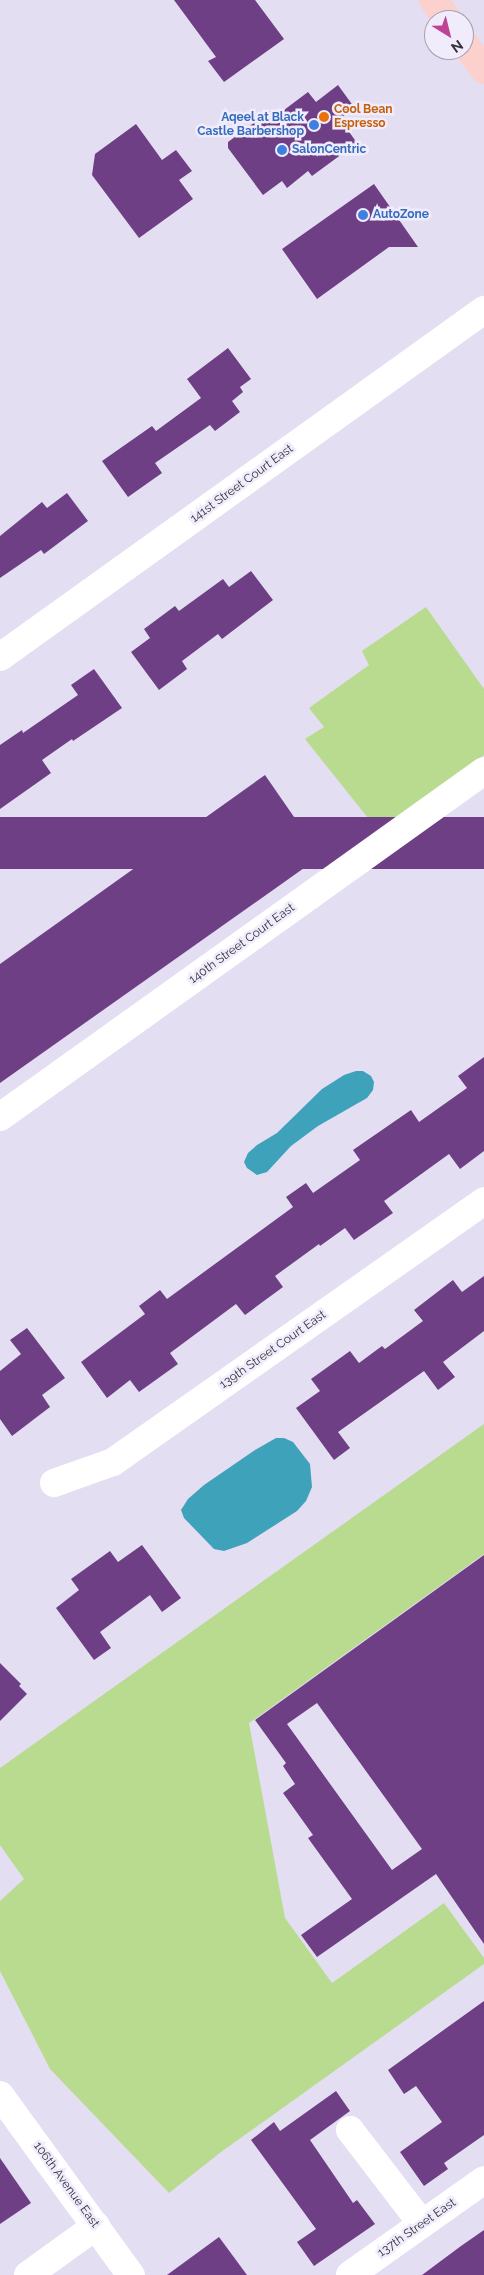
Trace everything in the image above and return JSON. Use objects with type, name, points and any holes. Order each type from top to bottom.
[{"type":"main road","points":[[474,56],[484,70]]},
{"type":"street","name":"141st Street Court East","points":[[0,657],[484,310]]},
{"type":"street","name":"140th Street Court East","points":[[0,1117],[484,771]]},
{"type":"street","name":"139th Street Court East","points":[[54,1483],[113,1462],[484,1201]]},
{"type":"street","name":"106th Avenue East","points":[[0,2096],[131,2275]]},
{"type":"street","points":[[350,2130],[422,2224]]},
{"type":"street","name":"137th Street East","points":[[350,2275],[484,2180]]},
{"type":"street","points":[[28,2275],[96,2226]]},
{"type":"green space","points":[[426,607],[484,689],[484,755],[398,820],[380,821],[368,818],[305,739],[324,727],[309,708],[369,665],[362,651]]},
{"type":"green space","points":[[484,1424],[484,1554],[249,1723],[285,1918],[332,1983],[444,1903],[484,1958],[484,1964],[221,2152],[169,2193],[50,2069],[0,1971],[0,1901],[24,1879],[0,1845],[0,1768]]},
{"type":"water","points":[[363,1071],[371,1076],[374,1082],[373,1090],[367,1098],[318,1126],[291,1146],[267,1172],[257,1175],[247,1168],[244,1162],[248,1153],[277,1133],[322,1089],[344,1075]]},
{"type":"water","points":[[276,1438],[284,1438],[293,1442],[310,1464],[312,1487],[306,1501],[297,1511],[247,1543],[224,1551],[214,1549],[184,1518],[181,1510],[188,1499],[204,1485]]},
{"type":"building","points":[[174,0],[255,0],[284,39],[224,82],[208,61],[216,57]]},
{"type":"building","points":[[338,85],[354,107],[340,119],[357,143],[312,176],[308,171],[287,188],[282,181],[263,195],[228,148],[228,142],[271,110],[276,116],[308,92],[316,102]]},
{"type":"building","points":[[136,124],[162,160],[176,150],[192,171],[179,180],[193,199],[139,238],[92,175],[95,154]]},
{"type":"building","name":"AutoZone","points":[[374,184],[418,247],[389,247],[317,299],[282,249]]},
{"type":"building","points":[[228,348],[251,379],[240,387],[243,392],[232,401],[240,412],[215,431],[210,425],[155,463],[162,473],[128,497],[102,461],[152,426],[156,431],[201,398],[187,379]]},
{"type":"building","points":[[67,493],[88,521],[44,554],[41,550],[0,578],[0,536],[42,502],[47,508]]},
{"type":"building","points":[[251,571],[273,600],[222,639],[218,634],[182,661],[187,669],[159,690],[131,652],[150,638],[144,629],[175,606],[179,611],[223,579],[229,587]]},
{"type":"building","points":[[94,669],[122,708],[42,760],[51,773],[0,809],[0,745],[22,730],[23,733],[78,695],[71,685]]},
{"type":"building","points":[[265,775],[321,856],[0,1083],[0,964]]},
{"type":"building","points":[[0,817],[484,817],[484,869],[0,869]]},
{"type":"building","points":[[484,1057],[484,1151],[460,1169],[449,1154],[384,1201],[393,1213],[354,1240],[345,1228],[320,1246],[319,1244],[275,1276],[283,1287],[245,1315],[236,1304],[170,1353],[178,1364],[139,1392],[130,1380],[107,1398],[81,1362],[145,1314],[139,1306],[160,1290],[167,1299],[293,1207],[286,1197],[306,1183],[313,1193],[360,1160],[353,1150],[411,1110],[419,1122],[467,1088],[458,1076]]},
{"type":"building","points":[[484,1276],[484,1331],[443,1362],[455,1377],[438,1390],[424,1371],[338,1432],[350,1448],[334,1460],[296,1408],[320,1391],[311,1379],[350,1351],[359,1363],[382,1346],[385,1349],[423,1321],[414,1310],[453,1280],[462,1292]]},
{"type":"building","points":[[27,1328],[65,1378],[42,1395],[50,1407],[12,1436],[0,1419],[0,1371],[21,1354],[10,1340]]},
{"type":"building","points":[[142,1545],[181,1598],[162,1612],[150,1595],[100,1632],[111,1648],[94,1660],[56,1608],[79,1590],[71,1579],[110,1551],[118,1562]]},
{"type":"building","points":[[484,1555],[484,1944],[436,1874],[317,1957],[301,1935],[352,1899],[308,1838],[313,1835],[283,1793],[295,1784],[283,1766],[286,1763],[255,1720]],"holes":[[[317,1703],[422,1849],[392,1870],[287,1724]]]},
{"type":"building","points":[[0,1663],[21,1684],[19,1686],[27,1694],[0,1721]]},
{"type":"building","points":[[484,2001],[484,2135],[444,2163],[448,2169],[424,2186],[400,2152],[442,2122],[416,2086],[404,2094],[388,2070]]},
{"type":"building","points":[[336,2091],[350,2111],[310,2140],[353,2203],[357,2200],[375,2224],[314,2266],[297,2242],[316,2229],[251,2140],[274,2122],[280,2131]]},
{"type":"building","points":[[0,2158],[31,2203],[0,2224]]},
{"type":"building","points":[[484,2230],[484,2275],[422,2275],[461,2246]]},
{"type":"building","points":[[219,2237],[247,2275],[167,2275]]},
{"type":"place","name":"Cool Bean Espresso","points":[[324,117]]},
{"type":"place","name":"Aqeel at Black Castle Barbershop","points":[[314,125]]},
{"type":"place","name":"SalonCentric","points":[[282,150]]},
{"type":"place","name":"AutoZone","points":[[363,215]]}]
